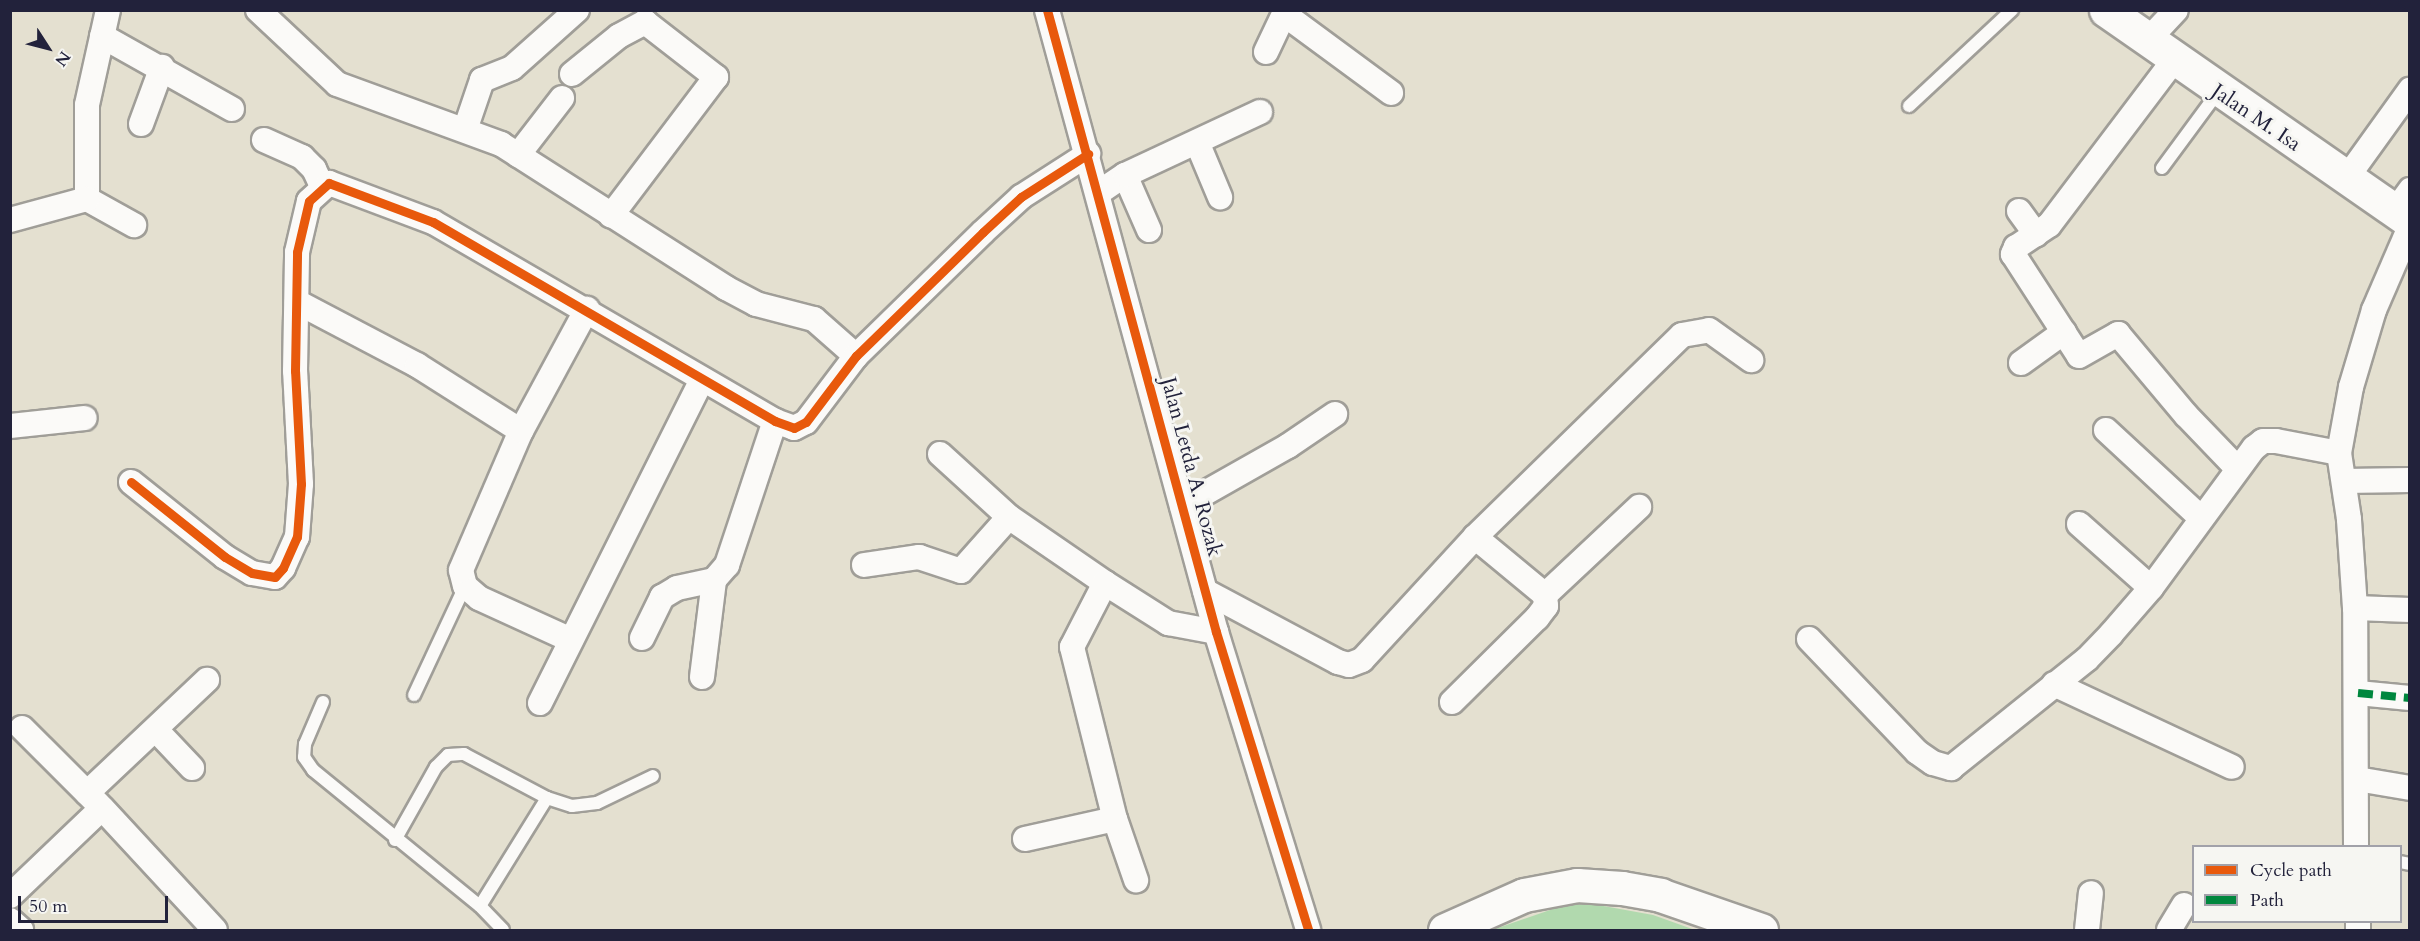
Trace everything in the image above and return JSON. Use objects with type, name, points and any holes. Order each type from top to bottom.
[{"type":"main road","name":"Jalan M. Isa","points":[[2106,10],[2218,92],[2346,179],[2406,212]]},
{"type":"main road","points":[[1445,930],[1524,895],[1578,885],[1622,888],[1660,896],[1761,930]]},
{"type":"street","points":[[87,199],[87,105],[108,10]]},
{"type":"street","points":[[258,10],[337,84],[465,130],[518,155],[611,216],[756,304],[814,320],[856,356]]},
{"type":"street","points":[[465,130],[482,80],[512,68],[577,10]]},
{"type":"street","name":"Jalan Letda A. Rozak","points":[[1047,10],[1088,154],[1216,632],[1308,930]]},
{"type":"street","points":[[2147,40],[2176,10]]},
{"type":"street","points":[[1266,52],[1285,12],[1391,93]]},
{"type":"street","points":[[573,74],[619,36],[645,22],[716,77],[611,216]]},
{"type":"street","points":[[102,36],[232,109]]},
{"type":"street","points":[[2174,60],[2049,225],[2016,247],[2013,254],[2080,357],[2116,333],[2120,335],[2174,402],[2237,468]]},
{"type":"street","points":[[141,124],[162,68]]},
{"type":"street","points":[[2346,179],[2409,90]]},
{"type":"street","points":[[518,155],[562,98]]},
{"type":"street","points":[[1098,193],[1125,175],[1260,112]]},
{"type":"street","points":[[264,140],[302,157],[314,169],[322,186]]},
{"type":"street","points":[[1197,142],[1220,197]]},
{"type":"street","points":[[131,482],[225,557],[252,573],[275,577],[291,555],[298,516],[297,252],[309,201],[322,186],[340,185],[433,222],[775,421],[794,428],[806,422],[856,356],[1021,197],[1088,154]]},
{"type":"street","points":[[1125,175],[1149,231]]},
{"type":"street","points":[[10,220],[87,199],[134,225]]},
{"type":"street","points":[[2019,211],[2036,234]]},
{"type":"street","points":[[2356,845],[2358,693],[2355,609],[2344,481],[2339,453],[2351,387],[2406,212]]},
{"type":"street","points":[[297,302],[417,365],[521,431]]},
{"type":"street","points":[[571,640],[479,598],[465,586],[461,570],[521,431],[586,309]]},
{"type":"street","points":[[1205,591],[1323,655],[1349,664],[1371,654],[1475,537],[1682,335],[1708,330],[1751,360]]},
{"type":"street","points":[[2021,363],[2064,332]]},
{"type":"street","points":[[540,703],[702,379]]},
{"type":"street","points":[[1182,506],[1288,446],[1335,414]]},
{"type":"street","points":[[10,426],[85,418]]},
{"type":"street","points":[[702,677],[714,580],[727,565],[775,421]]},
{"type":"street","points":[[2106,430],[2201,518]]},
{"type":"street","points":[[1809,639],[1917,752],[1944,768],[1951,768],[2087,659],[2151,588],[2237,468],[2264,441],[2339,453]]},
{"type":"street","points":[[940,454],[1009,517],[1105,583],[1168,623],[1216,632]]},
{"type":"street","points":[[2344,481],[2409,480]]},
{"type":"street","points":[[1545,595],[1639,507]]},
{"type":"street","points":[[864,565],[920,557],[961,571],[1009,517]]},
{"type":"street","points":[[2079,524],[2151,588]]},
{"type":"street","points":[[1452,702],[1537,618],[1546,606],[1545,595],[1475,537]]},
{"type":"street","points":[[642,638],[662,597],[677,588],[714,580]]},
{"type":"street","points":[[1105,583],[1072,647],[1115,819],[1136,880]]},
{"type":"street","points":[[2355,609],[2409,610]]},
{"type":"street","points":[[10,896],[157,730],[207,680]]},
{"type":"street","points":[[2054,684],[2232,767]]},
{"type":"street","points":[[2358,693],[2409,698]]},
{"type":"street","points":[[22,728],[94,800],[215,930]]},
{"type":"street","points":[[157,730],[192,768]]},
{"type":"street","points":[[2357,779],[2409,788]]},
{"type":"street","points":[[1025,839],[1115,819]]},
{"type":"street","points":[[2088,930],[2091,893]]},
{"type":"street","points":[[2169,930],[2184,905]]},
{"type":"street","points":[[10,920],[21,930]]},
{"type":"lane","points":[[1909,106],[2012,10]]},
{"type":"lane","points":[[2162,168],[2218,92]]},
{"type":"lane","points":[[414,695],[465,586]]},
{"type":"lane","points":[[323,702],[305,744],[304,757],[313,770],[395,840],[480,906],[503,930]]},
{"type":"lane","points":[[395,840],[436,767],[448,755],[464,754],[547,798],[572,806],[597,803],[653,776]]},
{"type":"lane","points":[[480,906],[547,798]]},
{"type":"green space","points":[[1576,901],[1653,915],[1695,930],[1492,930]]},
{"type":"marked path","points":[[2358,693],[2410,698]]},
{"type":"cycle path","points":[[1047,10],[1216,632],[1308,930]]},
{"type":"cycle path","points":[[131,482],[225,557],[252,573],[275,577],[283,568],[297,537],[301,484],[295,371],[297,252],[309,201],[329,183],[433,222],[775,421],[794,428],[806,422],[856,356],[983,232],[1021,197],[1088,154]]}]
